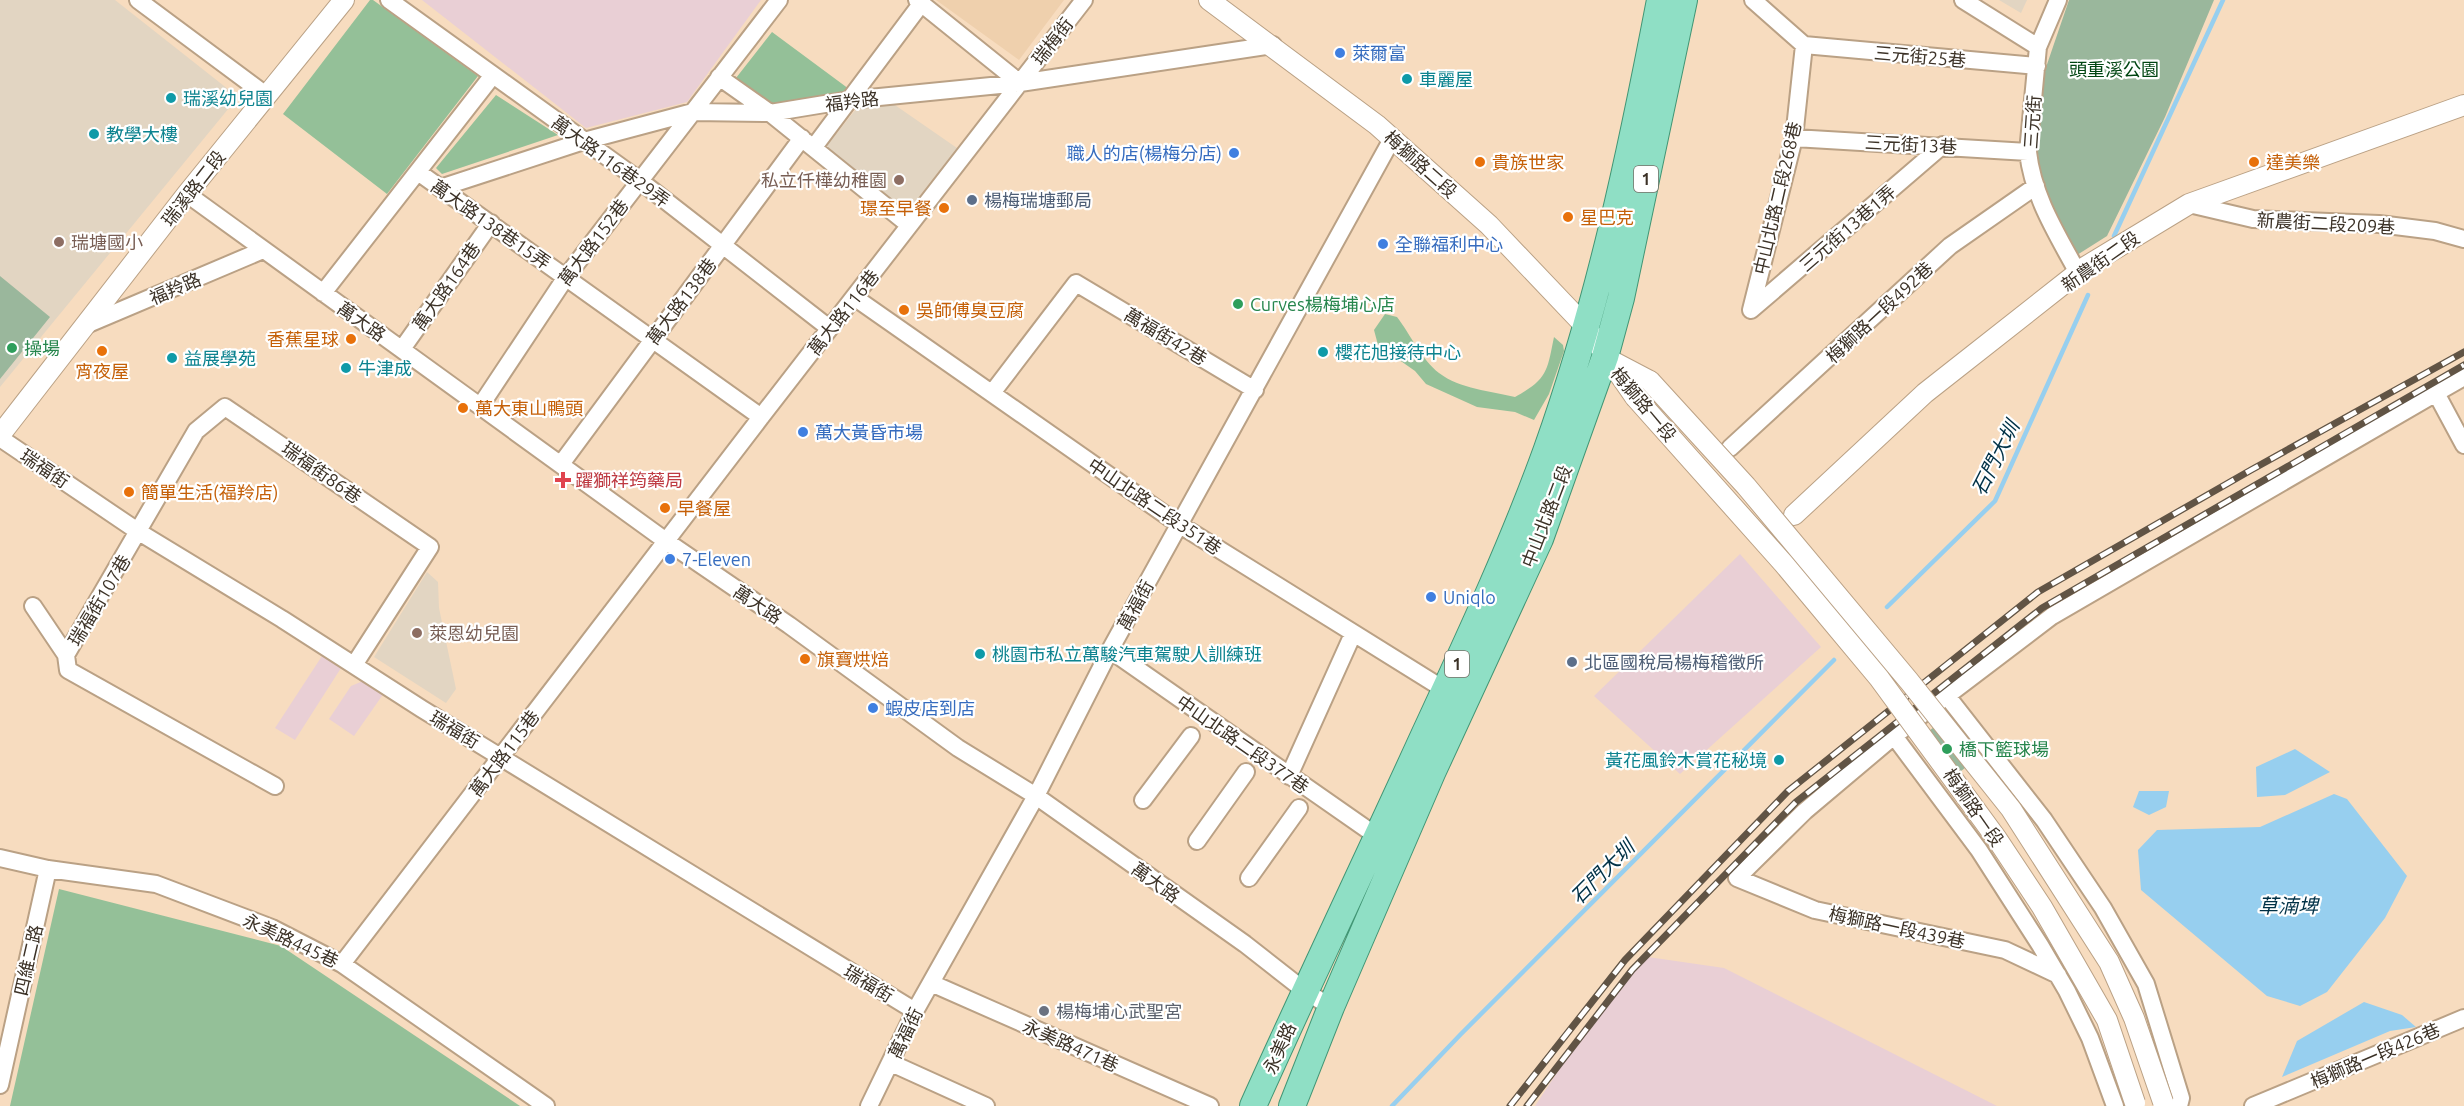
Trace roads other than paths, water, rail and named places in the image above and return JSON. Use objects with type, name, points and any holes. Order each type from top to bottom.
[{"type":"main road","name":"中山北路二段","points":[[1331,1007],[1456,692],[1547,447],[1587,328],[1633,140],[1660,0]]},
{"type":"main road","name":"中山北路二段","points":[[1305,991],[1377,837],[1540,539],[1605,357],[1621,298],[1684,0]]},
{"type":"main road","name":"永美路","points":[[1253,1106],[1305,991]]},
{"type":"main road","name":"永美路","points":[[1292,1106],[1331,1007]]},
{"type":"street","points":[[138,0],[267,96]]},
{"type":"street","name":"瑞溪路二段","points":[[0,436],[188,194],[344,0]]},
{"type":"street","name":"萬大路116巷29弄","points":[[389,0],[639,180],[829,328]]},
{"type":"street","name":"萬大路152巷","points":[[481,405],[567,277],[779,0]]},
{"type":"street","name":"瑞梅街","points":[[1020,83],[1084,0]]},
{"type":"street","name":"梅獅路二段","points":[[1209,0],[1377,125],[1489,225],[1587,328],[1605,357]]},
{"type":"street","points":[[1753,0],[1804,45]]},
{"type":"street","points":[[1963,0],[2038,47]]},
{"type":"street","name":"三元街","points":[[2058,0],[2038,47],[2028,152],[2030,167],[2044,212],[2078,273]]},
{"type":"street","points":[[919,2],[1020,83]]},
{"type":"street","name":"萬大路138巷","points":[[561,464],[724,245],[808,143],[849,100],[919,2]]},
{"type":"street","name":"福羚路","points":[[440,188],[584,141],[693,112],[770,112],[849,100],[1020,83],[1272,45]]},
{"type":"street","name":"三元街25巷","points":[[1804,45],[2037,66]]},
{"type":"street","name":"中山北路二段268巷","points":[[1751,310],[1794,138],[1804,45]]},
{"type":"street","points":[[323,293],[493,75]]},
{"type":"street","points":[[719,77],[770,112],[909,225]]},
{"type":"street","name":"萬大路116巷","points":[[666,541],[1020,83]]},
{"type":"street","name":"新農街二段","points":[[1794,515],[1925,393],[2078,273],[2189,204],[2464,105]]},
{"type":"street","name":"三元街13巷","points":[[1794,138],[1943,145],[2028,152]]},
{"type":"street","name":"萬福街","points":[[869,1106],[915,1011],[1036,796],[1110,650],[1392,139]]},
{"type":"street","name":"三元街13巷1弄","points":[[1751,310],[1943,145]]},
{"type":"street","name":"萬大路138巷15弄","points":[[418,172],[761,417]]},
{"type":"street","name":"梅獅路一段492巷","points":[[1730,448],[1950,246],[2036,186]]},
{"type":"street","name":"萬大路","points":[[188,194],[666,541],[789,625],[958,748],[1036,796],[1245,944],[1305,991],[1331,1007]]},
{"type":"street","name":"新農街二段209巷","points":[[2189,204],[2253,219],[2379,224],[2435,231],[2464,239]]},
{"type":"street","name":"萬大路164巷","points":[[402,349],[491,223]]},
{"type":"street","name":"福羚路","points":[[87,325],[263,250]]},
{"type":"street","name":"萬福街42巷","points":[[992,393],[1076,283],[1255,390]]},
{"type":"street","name":"中山北路二段351巷","points":[[854,297],[1180,525],[1353,634],[1456,692]]},
{"type":"street","name":"梅獅路一段","points":[[1605,357],[1650,381],[1746,486],[1909,681],[2011,809],[2109,962],[2168,1105],[2181,1098],[2146,984],[2103,908],[2044,820],[1947,696]]},
{"type":"street","name":"梅獅路一段","points":[[1605,357],[1635,397],[1783,563],[1879,678],[1991,830],[2042,907],[2107,1020],[2136,1104]]},
{"type":"street","points":[[1894,736],[2052,616],[2464,377]]},
{"type":"street","points":[[2436,393],[2464,445]]},
{"type":"street","name":"瑞福街86巷","points":[[139,532],[196,431],[225,407],[430,547],[354,665]]},
{"type":"street","name":"瑞福街","points":[[0,436],[139,532],[915,1011]]},
{"type":"street","name":"瑞福街107巷","points":[[139,532],[66,655],[69,670],[275,786]]},
{"type":"street","name":"萬大路115巷","points":[[342,964],[666,541]]},
{"type":"street","points":[[33,606],[66,655]]},
{"type":"street","points":[[1289,776],[1353,634]]},
{"type":"street","name":"中山北路二段377巷","points":[[1110,650],[1377,837]]},
{"type":"street","points":[[1143,800],[1191,736]]},
{"type":"street","name":"梅獅路一段","points":[[1894,736],[1978,850],[2058,975],[2090,1038],[2115,1106]]},
{"type":"street","name":"梅獅路一段439巷","points":[[1894,736],[1805,811],[1737,878],[1815,910],[2005,950],[2058,975]]},
{"type":"street","points":[[1197,841],[1246,772]]},
{"type":"street","points":[[1250,878],[1299,808]]},
{"type":"street","name":"永美路445巷","points":[[0,858],[48,869],[156,884],[272,928],[342,964],[546,1106]]},
{"type":"street","name":"四維二路","points":[[0,1085],[48,869]]},
{"type":"street","name":"永美路471巷","points":[[931,983],[1210,1106]]},
{"type":"street","name":"梅獅路一段426巷","points":[[2253,1106],[2464,1018]]},
{"type":"street","points":[[891,1063],[986,1106]]},
{"type":"water","points":[[2295,749],[2330,772],[2285,795],[2257,797],[2256,767]]},
{"type":"water","points":[[2139,791],[2169,791],[2166,807],[2149,815],[2133,807]]},
{"type":"water","name":"草湳埤","points":[[2334,794],[2347,799],[2407,876],[2385,918],[2327,992],[2300,1006],[2267,996],[2141,890],[2138,850],[2157,830],[2260,827]]},
{"type":"water","points":[[2364,1002],[2402,1015],[2416,1027],[2390,1031],[2282,1077],[2297,1041]]},
{"type":"waterway","name":"石門大圳","points":[[2114,236],[2223,0]]},
{"type":"waterway","name":"石門大圳","points":[[1887,607],[1995,501],[2088,295]]},
{"type":"waterway","name":"石門大圳","points":[[1392,1106],[1834,660]]},
{"type":"railway","points":[[1510,1106],[1625,960],[1788,791],[2038,592],[2464,352]]},
{"type":"railway","points":[[1527,1106],[1632,970],[1796,802],[2042,608],[2464,365]]},
{"type":"place","name":"萊爾富","points":[[1340,53]]},
{"type":"place","name":"車麗屋","points":[[1407,79]]},
{"type":"place","name":"瑞溪幼兒園","points":[[171,98]]},
{"type":"place","name":"教學大樓","points":[[94,134]]},
{"type":"place","name":"職人的店(楊梅分店)","points":[[1234,153]]},
{"type":"place","name":"貴族世家","points":[[1480,162]]},
{"type":"place","name":"達美樂","points":[[2254,162]]},
{"type":"place","name":"私立仟樺幼稚園","points":[[899,180]]},
{"type":"place","name":"楊梅瑞塘郵局","points":[[972,200]]},
{"type":"place","name":"璟至早餐","points":[[944,208]]},
{"type":"place","name":"星巴克","points":[[1568,217]]},
{"type":"place","name":"瑞塘國小","points":[[59,242]]},
{"type":"place","name":"全聯福利中心","points":[[1383,244]]},
{"type":"place","name":"Curves楊梅埔心店","points":[[1238,304]]},
{"type":"place","name":"吳師傅臭豆腐","points":[[904,310]]},
{"type":"place","name":"香蕉星球","points":[[351,339]]},
{"type":"place","name":"操場","points":[[12,348]]},
{"type":"place","name":"宵夜屋","points":[[102,351]]},
{"type":"place","name":"櫻花旭接待中心","points":[[1323,352]]},
{"type":"place","name":"益展學苑","points":[[172,358]]},
{"type":"place","name":"牛津成","points":[[346,368]]},
{"type":"place","name":"萬大東山鴨頭","points":[[463,408]]},
{"type":"place","name":"萬大黃昏市場","points":[[803,432]]},
{"type":"place","name":"躍獅祥筠藥局","points":[[563,480]]},
{"type":"place","name":"簡單生活(福羚店)","points":[[129,492]]},
{"type":"place","name":"早餐屋","points":[[665,508]]},
{"type":"place","name":"7-Eleven","points":[[670,559]]},
{"type":"place","name":"Uniqlo","points":[[1431,597]]},
{"type":"place","name":"萊恩幼兒園","points":[[417,633]]},
{"type":"place","name":"桃園市私立萬駿汽車駕駛人訓練班","points":[[980,654]]},
{"type":"place","name":"旗寶烘焙","points":[[805,659]]},
{"type":"place","name":"北區國稅局楊梅稽徵所","points":[[1572,662]]},
{"type":"place","name":"蝦皮店到店","points":[[873,708]]},
{"type":"place","name":"橋下籃球場","points":[[1947,749]]},
{"type":"place","name":"黃花風鈴木賞花秘境","points":[[1779,760]]},
{"type":"place","name":"楊梅埔心武聖宮","points":[[1044,1011]]},
{"type":"park label","name":"頭重溪公園","points":[[2114,69]]}]
